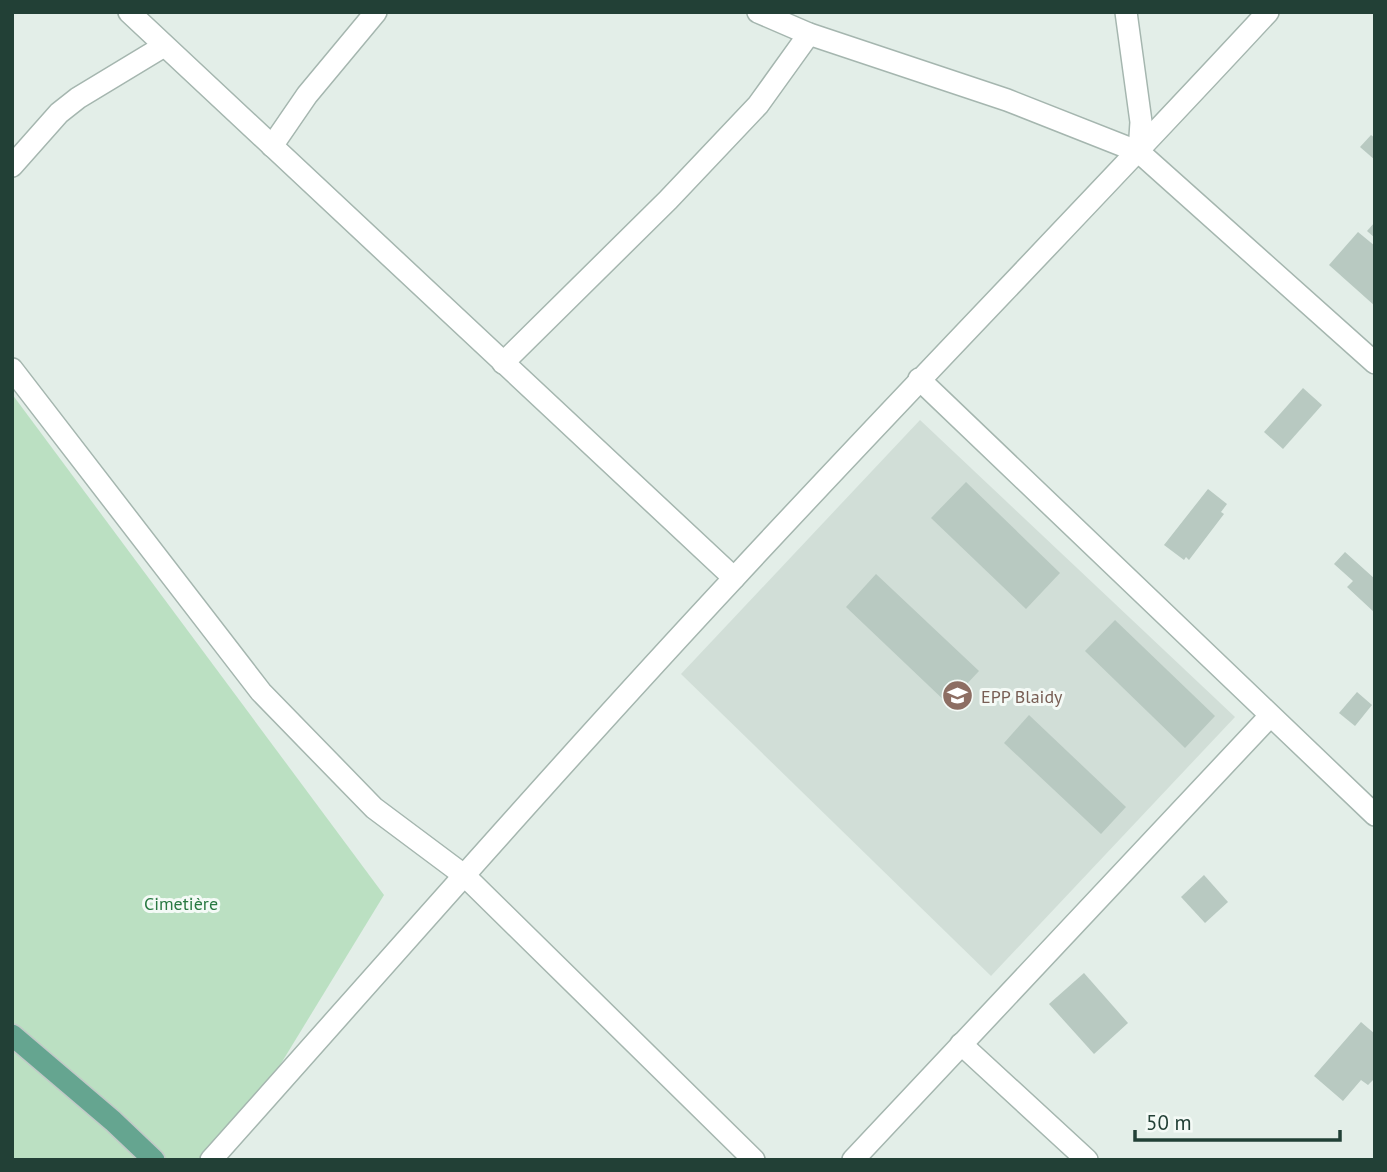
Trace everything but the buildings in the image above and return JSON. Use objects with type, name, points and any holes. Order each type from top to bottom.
[{"type":"main road","points":[[12,1035],[113,1121],[154,1160]]},
{"type":"street","points":[[129,12],[734,578]]},
{"type":"street","points":[[272,146],[307,95],[376,12]]},
{"type":"street","points":[[758,12],[809,34],[1007,100],[1139,152],[1372,354]]},
{"type":"street","points":[[1126,12],[1142,122],[1139,152]]},
{"type":"street","points":[[211,1160],[734,578],[919,379],[1139,152],[1268,12]]},
{"type":"street","points":[[503,363],[668,200],[758,105],[809,34]]},
{"type":"street","points":[[12,166],[59,113],[78,97],[164,46]]},
{"type":"street","points":[[12,369],[261,692],[374,808],[465,876],[754,1160]]},
{"type":"street","points":[[919,379],[1375,815]]},
{"type":"street","points":[[853,1160],[1270,716]]},
{"type":"street","points":[[961,1044],[1087,1160]]},
{"type":"shaded area","name":"EPP Blaidy","points":[[920,420],[1235,717],[991,976],[681,674]]},
{"type":"green space","name":"Cimetière","points":[[12,394],[384,895],[222,1160],[12,1160]]},
{"type":"place","name":"EPP Blaidy","points":[[958,696]]}]
